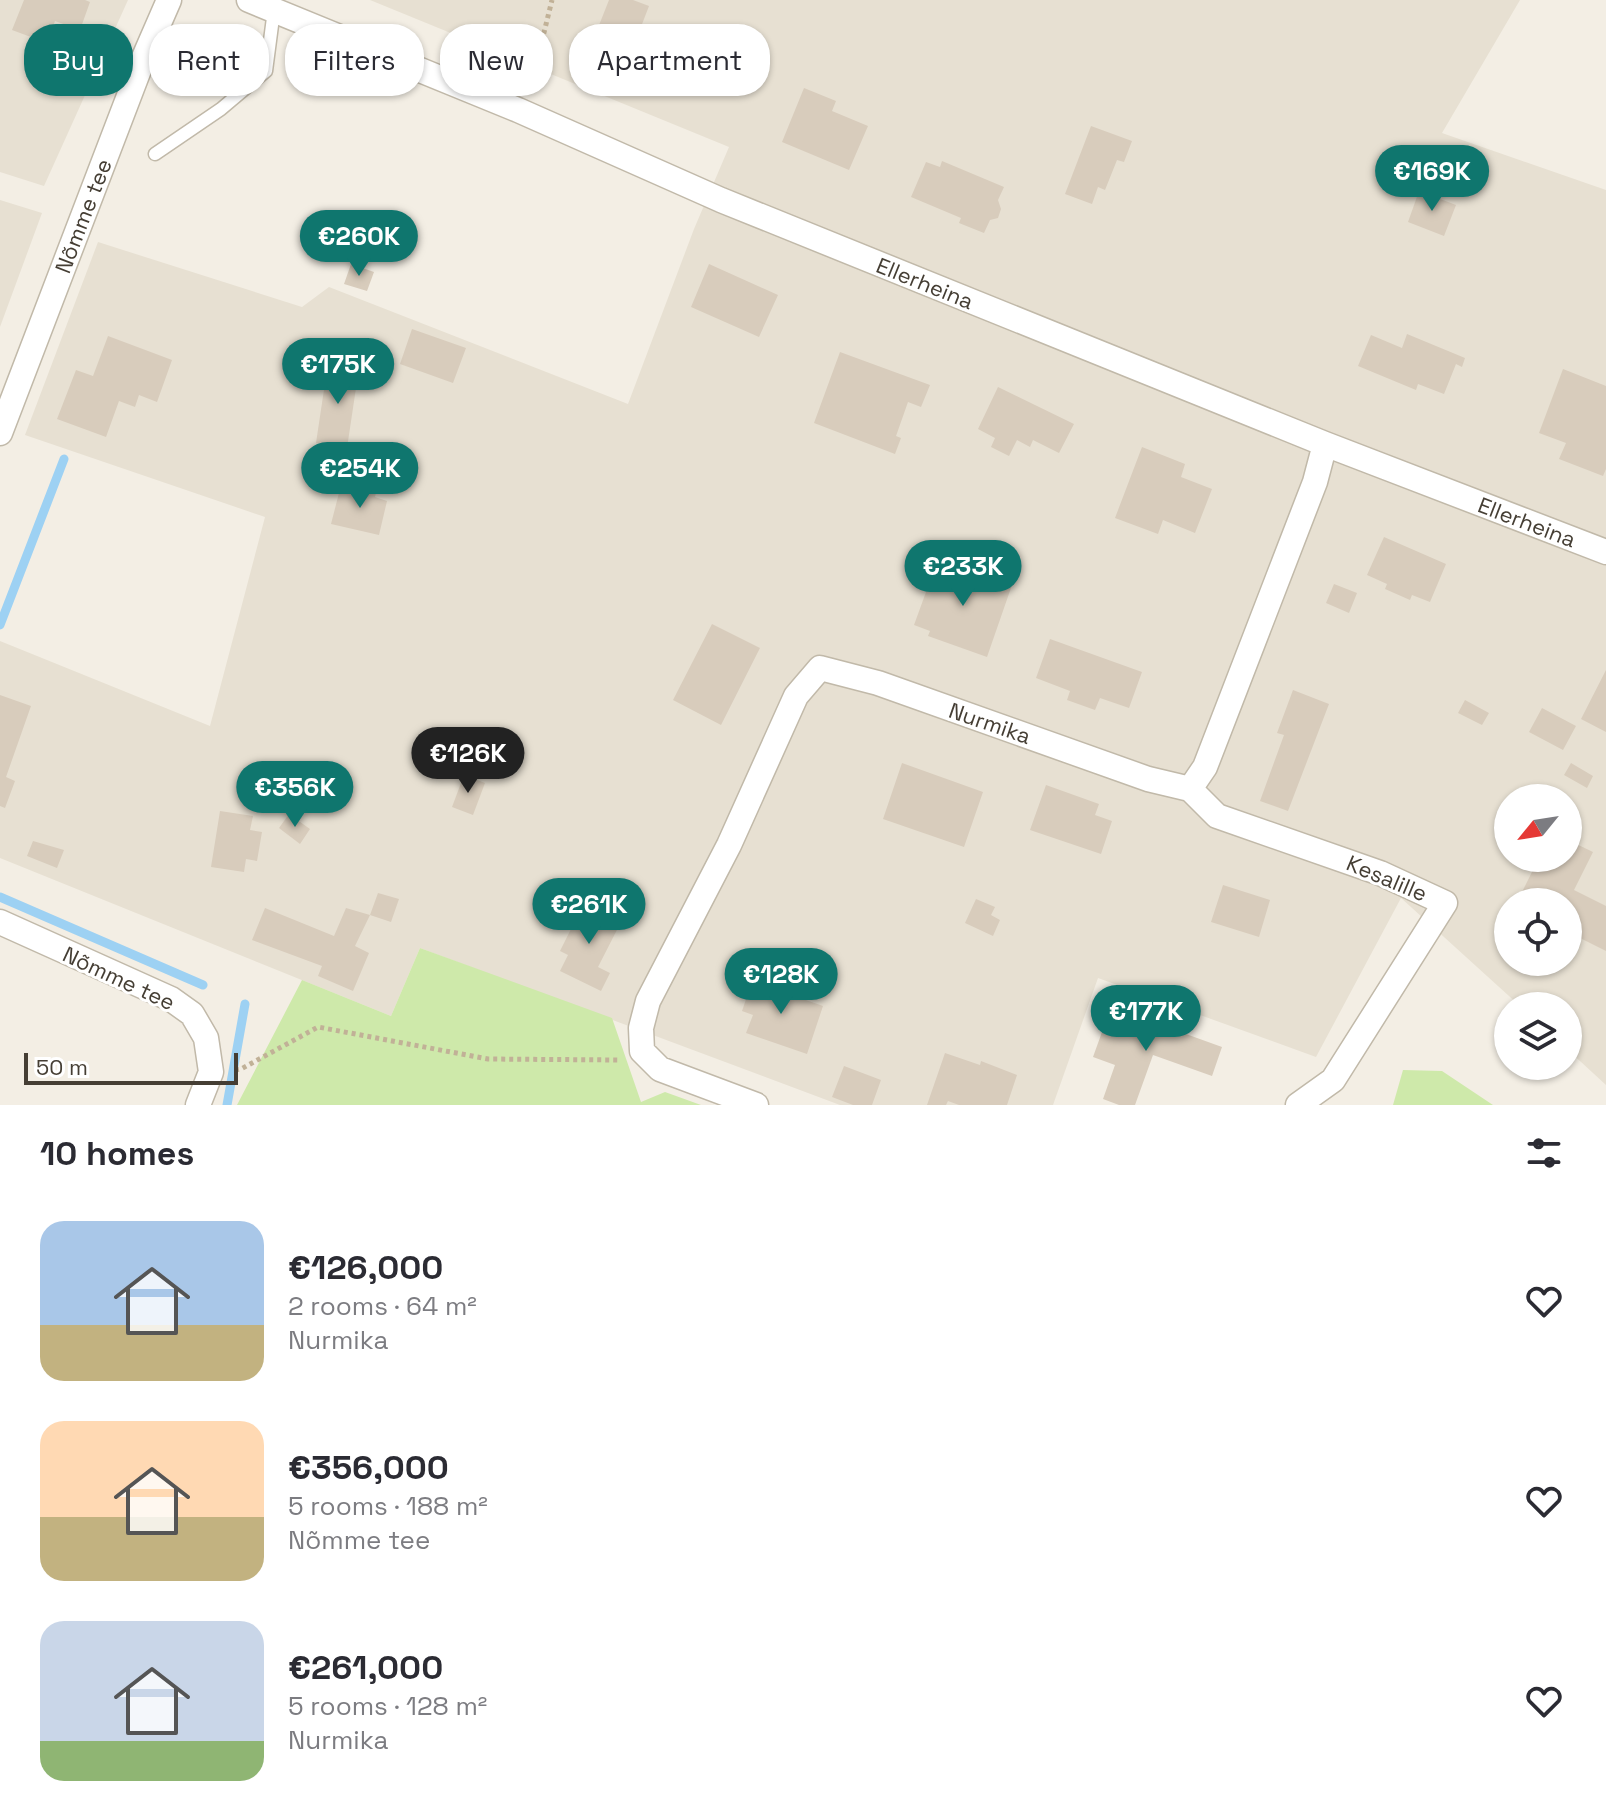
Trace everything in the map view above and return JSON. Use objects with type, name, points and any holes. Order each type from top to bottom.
[{"type":"street","name":"Nõmme tee","points":[[0,433],[142,62],[169,0]]},
{"type":"street","name":"Ellerheina","points":[[249,0],[518,110],[721,200],[1325,444],[1606,552]]},
{"type":"street","points":[[1190,789],[1205,767],[1315,482],[1325,444]]},
{"type":"street","name":"Nurmika","points":[[756,1105],[660,1069],[642,1051],[641,1028],[648,1001],[729,845],[796,696],[820,668],[878,683],[1148,779],[1190,789]]},
{"type":"street","name":"Kesalille","points":[[1190,789],[1217,816],[1380,873],[1445,903],[1333,1080],[1298,1105]]},
{"type":"street","name":"Nõmme tee","points":[[0,922],[171,999],[192,1014],[206,1038],[211,1072],[198,1105]]},
{"type":"lane","points":[[155,154],[221,109],[266,71],[274,10]]},
{"type":"path","points":[[518,110],[537,61],[552,0]]},
{"type":"path","points":[[241,1069],[318,1027],[488,1059],[622,1060]]},
{"type":"shaded area","points":[[0,0],[128,0],[117,24],[24,24],[24,96],[85,96],[44,186],[0,172]]},
{"type":"shaded area","points":[[370,0],[1520,0],[1442,133],[1606,190],[1606,1085],[1582,1063],[1582,992],[1505,992],[1401,898],[1316,1057],[1098,978],[1053,1105],[840,1105],[420,948],[391,1016],[0,858],[0,641],[210,726],[265,517],[25,435],[98,242],[302,307],[329,287],[628,404],[694,229],[729,147],[604,96],[770,96],[770,24],[569,24],[569,81],[553,75],[553,24],[440,24],[440,29]]},
{"type":"shaded area","points":[[0,200],[42,213],[0,327]]},
{"type":"green space","points":[[420,948],[612,1018],[641,1102],[665,1092],[701,1105],[237,1105],[302,980],[391,1016]]},
{"type":"green space","points":[[1403,1070],[1442,1071],[1493,1105],[1393,1105]]},
{"type":"building","points":[[24,0],[90,2],[82,24],[55,21],[54,24],[24,24],[24,34],[12,30]]},
{"type":"building","points":[[609,0],[633,0],[649,6],[642,24],[599,24]]},
{"type":"building","points":[[804,88],[836,101],[832,111],[868,126],[849,170],[782,142]]},
{"type":"building","points":[[1091,126],[1132,141],[1124,162],[1117,160],[1105,190],[1098,187],[1092,204],[1065,194]]},
{"type":"building","points":[[942,161],[1004,187],[998,200],[1001,209],[998,218],[990,220],[984,233],[959,223],[961,218],[911,197],[926,162],[940,167]]},
{"type":"building","points":[[1419,191],[1456,205],[1444,236],[1408,222]]},
{"type":"building","points":[[351,264],[374,272],[367,291],[344,284]]},
{"type":"building","points":[[709,264],[778,295],[759,337],[691,307]]},
{"type":"building","points":[[412,329],[466,348],[453,383],[400,364]]},
{"type":"building","points":[[1407,334],[1465,358],[1462,367],[1456,364],[1444,394],[1418,384],[1416,390],[1358,366],[1371,335],[1402,348]]},
{"type":"building","points":[[108,336],[172,360],[157,402],[139,395],[135,407],[119,401],[106,437],[57,419],[76,370],[93,376]]},
{"type":"building","points":[[840,352],[930,385],[921,407],[908,402],[896,436],[901,438],[895,454],[814,423]]},
{"type":"building","points":[[328,363],[359,368],[347,448],[316,443]]},
{"type":"building","points":[[1563,369],[1606,386],[1606,469],[1603,476],[1559,459],[1566,443],[1539,433]]},
{"type":"building","points":[[998,387],[1074,424],[1059,453],[1033,440],[1030,447],[1017,440],[1009,456],[991,447],[995,438],[978,429]]},
{"type":"building","points":[[1142,447],[1185,464],[1181,477],[1212,489],[1195,533],[1163,520],[1158,534],[1115,518]]},
{"type":"building","points":[[363,484],[377,488],[375,497],[387,501],[379,535],[331,524],[340,489],[360,493]]},
{"type":"building","points":[[1384,537],[1446,564],[1430,602],[1412,595],[1410,600],[1385,589],[1387,584],[1367,575]]},
{"type":"building","points":[[938,559],[1012,585],[987,657],[928,636],[930,631],[914,625]]},
{"type":"building","points":[[1334,584],[1357,593],[1349,613],[1326,603]]},
{"type":"building","points":[[712,624],[760,648],[721,725],[673,700]]},
{"type":"building","points":[[1050,639],[1142,672],[1129,708],[1100,698],[1095,710],[1067,700],[1070,691],[1036,678]]},
{"type":"building","points":[[1606,670],[1606,732],[1581,719]]},
{"type":"building","points":[[1293,690],[1329,704],[1288,811],[1260,801],[1284,735],[1277,733]]},
{"type":"building","points":[[0,695],[31,706],[6,777],[15,781],[5,808],[0,806]]},
{"type":"building","points":[[1465,700],[1489,713],[1482,725],[1458,713]]},
{"type":"building","points":[[1542,708],[1576,726],[1563,750],[1529,732]]},
{"type":"building","points":[[902,763],[983,792],[964,847],[883,819]]},
{"type":"building","points":[[1571,763],[1593,776],[1587,788],[1564,775]]},
{"type":"building","points":[[464,775],[485,783],[473,815],[452,807]]},
{"type":"building","points":[[1046,785],[1099,804],[1095,815],[1112,821],[1101,854],[1030,830]]},
{"type":"building","points":[[220,811],[253,816],[250,830],[262,832],[257,861],[246,859],[244,872],[211,867]]},
{"type":"building","points":[[289,814],[310,829],[300,844],[279,828]]},
{"type":"building","points":[[33,841],[64,850],[57,868],[27,856]]},
{"type":"building","points":[[1582,847],[1593,852],[1575,888],[1524,888],[1532,872],[1582,872]]},
{"type":"building","points":[[1223,885],[1270,900],[1259,937],[1211,922]]},
{"type":"building","points":[[378,893],[399,899],[391,922],[370,915]]},
{"type":"building","points":[[1582,894],[1606,906],[1606,951],[1582,939]]},
{"type":"building","points":[[976,899],[995,907],[991,915],[1000,920],[993,936],[965,923]]},
{"type":"building","points":[[584,903],[621,922],[598,967],[610,973],[601,991],[560,971],[568,955],[560,951]]},
{"type":"building","points":[[265,908],[334,936],[346,908],[370,915],[355,946],[369,953],[353,991],[318,976],[322,966],[252,940]]},
{"type":"building","points":[[755,973],[774,980],[771,988],[823,1006],[807,1054],[746,1033],[753,1015],[742,1011]]},
{"type":"building","points":[[1111,1007],[1222,1047],[1212,1076],[1153,1055],[1135,1105],[1119,1105],[1103,1099],[1115,1065],[1093,1057]]},
{"type":"building","points":[[945,1053],[980,1065],[981,1061],[1017,1075],[1007,1105],[959,1105],[948,1101],[946,1105],[927,1105]]},
{"type":"building","points":[[844,1066],[881,1080],[872,1105],[853,1105],[832,1097]]},
{"type":"waterway","points":[[0,625],[64,459]]},
{"type":"waterway","points":[[0,897],[203,985]]},
{"type":"waterway","points":[[227,1105],[245,1004]]}]
